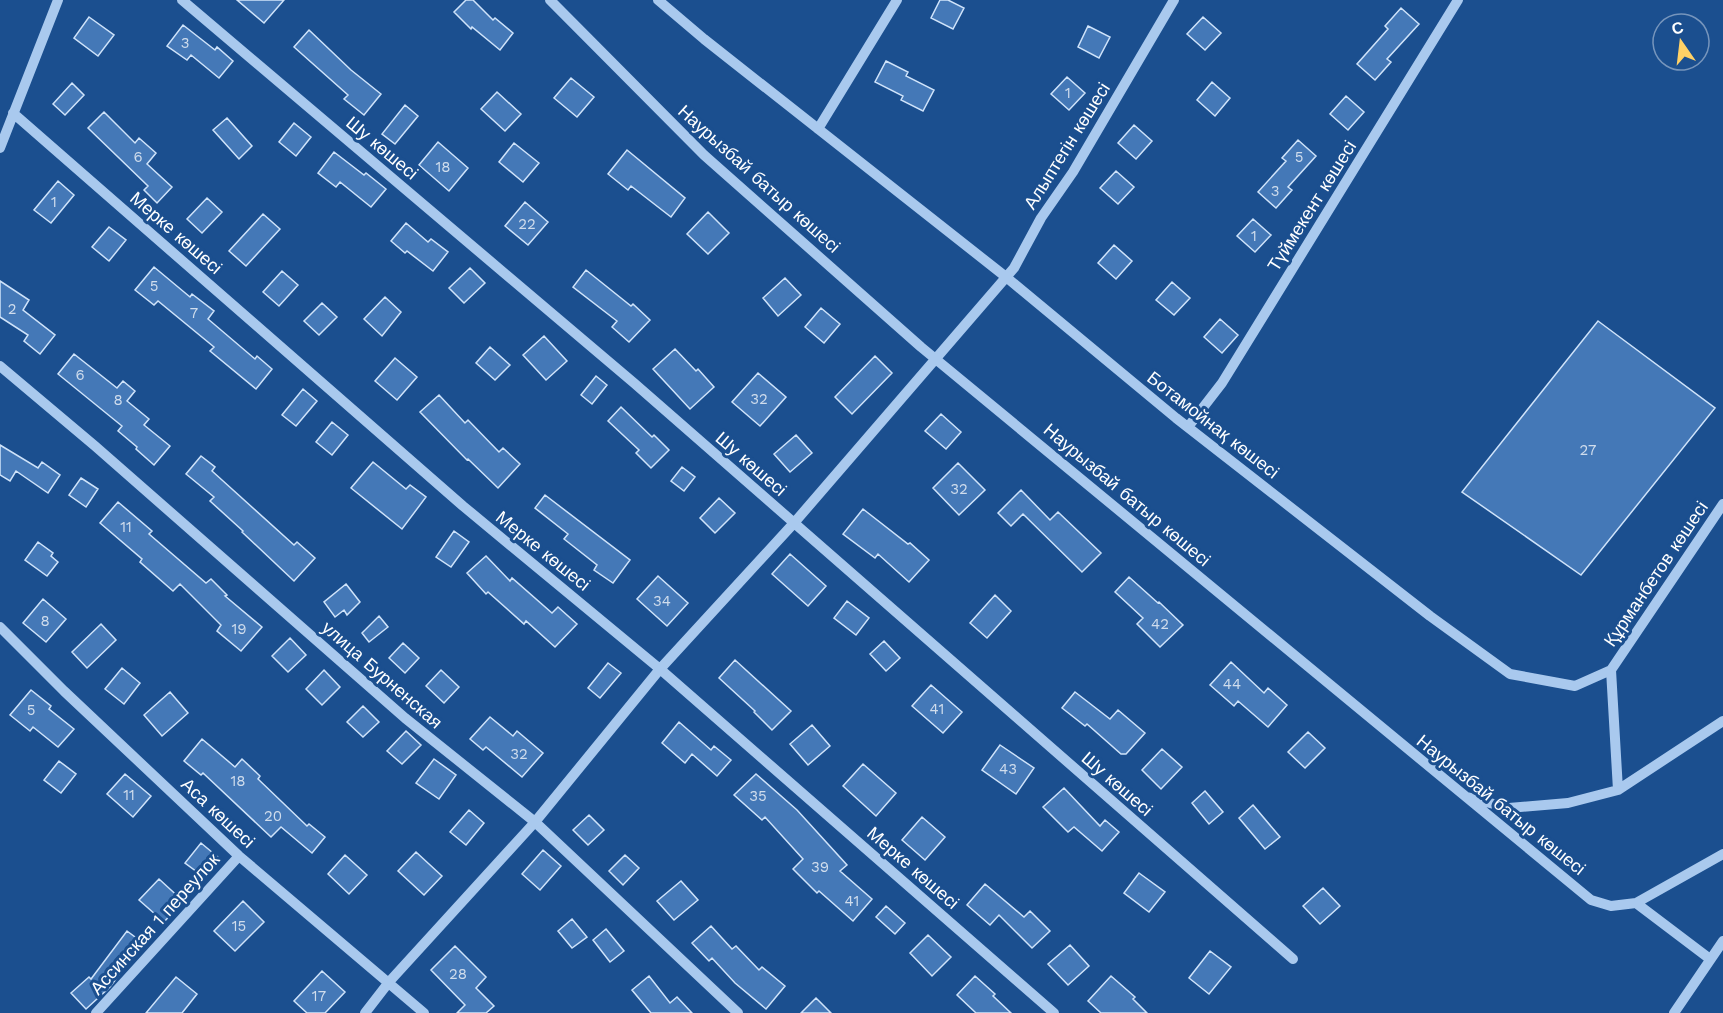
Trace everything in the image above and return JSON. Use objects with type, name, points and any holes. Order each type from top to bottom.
[{"type":"street","points":[[0,148],[58,0]]},
{"type":"street","name":"Шу көшесі","points":[[183,0],[634,383],[1293,959]]},
{"type":"street","name":"Наурызбай батыр көшесі","points":[[550,0],[704,155],[935,359],[1591,900],[1611,906],[1636,903],[1723,854]]},
{"type":"street","name":"Ботамойнақ көшесі","points":[[658,0],[704,39],[1006,277],[1188,427],[1430,616],[1510,674],[1575,686],[1611,670]]},
{"type":"street","points":[[818,129],[897,0]]},
{"type":"street","name":"Алыптегін көшесі","points":[[365,1013],[388,982],[535,822],[660,669],[794,523],[1014,268],[1041,218],[1073,172],[1174,0]]},
{"type":"street","name":"Түймекент көшесі","points":[[1188,427],[1222,383],[1458,0]]},
{"type":"street","name":"Мерке көшесі","points":[[13,113],[463,506],[660,669],[1054,1013]]},
{"type":"street","name":"улица Бурненская","points":[[0,366],[95,446],[405,718],[535,822],[738,1013]]},
{"type":"street","name":"Құрманбетов көшесі","points":[[1618,790],[1611,670],[1723,504]]},
{"type":"street","name":"Аса көшесі","points":[[0,627],[64,691],[239,856],[424,1013]]},
{"type":"street","points":[[1464,796],[1509,808],[1568,803],[1618,790],[1723,721]]},
{"type":"street","name":"Ассинская 1 переулок","points":[[96,1013],[239,856]]},
{"type":"street","points":[[1636,903],[1710,959]]},
{"type":"street","points":[[1674,1013],[1723,941]]},
{"type":"building","points":[[237,0],[284,0],[264,23]]},
{"type":"building","points":[[466,0],[473,0],[493,20],[495,18],[513,33],[500,50],[472,27],[471,29],[454,12]]},
{"type":"building","points":[[940,0],[948,0],[964,8],[953,29],[931,18]]},
{"type":"building","points":[[1401,8],[1419,24],[1387,59],[1391,62],[1375,80],[1357,64],[1388,29],[1385,26]]},
{"type":"building","points":[[89,17],[114,35],[98,56],[74,38]]},
{"type":"building","points":[[1203,17],[1221,33],[1205,50],[1187,34]]},
{"type":"building","points":[[183,25],[215,50],[217,47],[233,61],[219,78],[191,55],[187,60],[167,46]]},
{"type":"building","points":[[1088,26],[1110,37],[1099,58],[1078,47]]},
{"type":"building","points":[[309,30],[351,70],[381,94],[364,115],[344,99],[348,95],[294,47]]},
{"type":"building","points":[[886,61],[908,72],[906,76],[934,90],[923,111],[901,100],[903,96],[875,82]]},
{"type":"building","points":[[1067,77],[1085,93],[1069,110],[1051,94]]},
{"type":"building","points":[[571,78],[594,97],[577,117],[554,98]]},
{"type":"building","points":[[1212,82],[1230,98],[1215,116],[1197,100]]},
{"type":"building","points":[[72,83],[84,95],[65,115],[53,104]]},
{"type":"building","points":[[497,92],[521,114],[505,131],[481,109]]},
{"type":"building","points":[[1346,96],[1364,112],[1348,130],[1330,114]]},
{"type":"building","points":[[405,105],[418,116],[395,144],[382,134]]},
{"type":"building","points":[[104,112],[135,143],[139,138],[156,153],[147,164],[172,187],[157,203],[144,190],[148,186],[88,128]]},
{"type":"building","points":[[227,118],[252,146],[239,159],[213,130]]},
{"type":"building","points":[[294,123],[311,137],[296,156],[279,142]]},
{"type":"building","points":[[1134,125],[1152,141],[1136,159],[1118,143]]},
{"type":"building","points":[[1298,140],[1316,156],[1288,187],[1292,190],[1276,208],[1258,192],[1286,161],[1282,158]]},
{"type":"building","points":[[438,142],[468,168],[449,191],[419,165]]},
{"type":"building","points":[[514,143],[539,163],[523,182],[499,162]]},
{"type":"building","points":[[627,150],[685,198],[671,217],[631,186],[628,190],[608,174]]},
{"type":"building","points":[[334,152],[386,189],[371,207],[340,182],[336,187],[318,173]]},
{"type":"building","points":[[1116,171],[1134,187],[1118,204],[1100,188]]},
{"type":"building","points":[[58,181],[74,195],[51,223],[34,210]]},
{"type":"building","points":[[207,198],[222,212],[202,233],[187,219]]},
{"type":"building","points":[[525,202],[548,222],[528,245],[505,226]]},
{"type":"building","points":[[708,212],[729,233],[708,254],[687,234]]},
{"type":"building","points":[[263,214],[280,229],[246,266],[229,251]]},
{"type":"building","points":[[1253,219],[1271,235],[1255,252],[1237,236]]},
{"type":"building","points":[[406,223],[428,242],[431,239],[448,252],[433,271],[391,241]]},
{"type":"building","points":[[109,227],[126,240],[109,261],[92,247]]},
{"type":"building","points":[[1114,245],[1132,261],[1116,279],[1098,263]]},
{"type":"building","points":[[154,267],[190,297],[192,294],[214,311],[208,319],[255,359],[257,356],[272,369],[256,389],[210,351],[214,347],[158,301],[154,305],[135,290]]},
{"type":"building","points":[[470,268],[485,283],[464,303],[449,288]]},
{"type":"building","points":[[586,270],[631,306],[633,304],[650,320],[629,342],[612,327],[617,321],[573,287]]},
{"type":"building","points":[[282,271],[298,285],[279,306],[263,292]]},
{"type":"building","points":[[785,278],[801,295],[778,316],[763,298]]},
{"type":"building","points":[[0,281],[29,300],[23,310],[55,335],[40,354],[24,341],[28,335],[0,317]]},
{"type":"building","points":[[1172,282],[1190,298],[1174,315],[1156,300]]},
{"type":"building","points":[[385,297],[401,312],[382,336],[364,319]]},
{"type":"building","points":[[322,303],[337,317],[319,335],[304,321]]},
{"type":"building","points":[[821,308],[840,324],[824,343],[805,327]]},
{"type":"building","points":[[1220,319],[1238,335],[1222,353],[1204,337]]},
{"type":"building","points":[[1598,321],[1715,408],[1581,575],[1462,492]]},
{"type":"building","points":[[544,336],[567,361],[546,380],[523,355]]},
{"type":"building","points":[[490,347],[510,365],[495,380],[476,363]]},
{"type":"building","points":[[675,349],[714,387],[690,409],[653,369]]},
{"type":"building","points":[[74,354],[117,388],[123,381],[135,391],[127,401],[149,419],[144,425],[170,446],[154,465],[118,431],[122,426],[58,374]]},
{"type":"building","points":[[875,356],[892,373],[852,414],[835,397]]},
{"type":"building","points":[[395,358],[417,377],[397,400],[375,381]]},
{"type":"building","points":[[758,373],[786,397],[760,426],[732,402]]},
{"type":"building","points":[[596,376],[607,385],[592,404],[581,395]]},
{"type":"building","points":[[303,389],[317,401],[296,426],[282,415]]},
{"type":"building","points":[[439,395],[465,423],[468,420],[499,452],[503,448],[520,464],[498,488],[420,412]]},
{"type":"building","points":[[621,407],[669,450],[651,468],[636,453],[639,450],[608,421]]},
{"type":"building","points":[[941,414],[961,432],[946,449],[925,431]]},
{"type":"building","points":[[332,422],[348,435],[332,455],[316,442]]},
{"type":"building","points":[[796,435],[812,453],[790,472],[774,454]]},
{"type":"building","points":[[0,445],[38,468],[42,462],[60,475],[48,493],[16,471],[10,481],[0,475]]},
{"type":"building","points":[[201,456],[215,467],[212,471],[294,545],[297,542],[315,558],[294,581],[210,501],[214,497],[186,474]]},
{"type":"building","points":[[373,462],[406,489],[410,485],[426,497],[402,529],[351,488]]},
{"type":"building","points":[[958,463],[985,490],[959,515],[933,488]]},
{"type":"building","points":[[682,467],[695,477],[684,491],[671,481]]},
{"type":"building","points":[[81,478],[98,489],[86,507],[69,495]]},
{"type":"building","points":[[1021,490],[1050,520],[1058,512],[1101,553],[1082,572],[1023,514],[1011,526],[998,513]]},
{"type":"building","points":[[545,495],[630,560],[613,583],[594,570],[597,565],[564,539],[568,534],[535,508]]},
{"type":"building","points":[[719,498],[735,513],[715,533],[700,518]]},
{"type":"building","points":[[118,502],[152,531],[149,534],[206,583],[211,579],[227,595],[225,596],[262,627],[241,651],[217,631],[221,625],[180,584],[173,591],[140,562],[142,559],[100,523]]},
{"type":"building","points":[[863,509],[908,544],[910,543],[929,560],[909,582],[878,554],[875,558],[843,534]]},
{"type":"building","points":[[454,531],[469,542],[451,567],[436,557]]},
{"type":"building","points":[[38,542],[53,553],[51,556],[58,562],[47,576],[25,560]]},
{"type":"building","points":[[790,554],[826,586],[808,606],[772,574]]},
{"type":"building","points":[[486,556],[510,581],[512,578],[552,613],[558,607],[577,624],[555,647],[526,621],[524,624],[488,592],[486,594],[467,573]]},
{"type":"building","points":[[658,576],[688,603],[667,626],[637,599]]},
{"type":"building","points":[[1129,577],[1183,625],[1160,647],[1137,624],[1143,618],[1115,592]]},
{"type":"building","points":[[346,584],[360,602],[347,615],[344,610],[335,617],[324,602]]},
{"type":"building","points":[[995,595],[1011,611],[987,638],[970,623]]},
{"type":"building","points":[[43,599],[66,619],[46,642],[23,623]]},
{"type":"building","points":[[847,601],[869,618],[856,635],[834,618]]},
{"type":"building","points":[[379,616],[388,627],[369,642],[362,633]]},
{"type":"building","points":[[101,624],[116,640],[87,668],[72,652]]},
{"type":"building","points":[[290,638],[306,655],[288,672],[272,656]]},
{"type":"building","points":[[884,641],[900,658],[886,671],[870,654]]},
{"type":"building","points":[[403,643],[419,658],[405,673],[389,658]]},
{"type":"building","points":[[735,660],[791,711],[772,730],[719,678]]},
{"type":"building","points":[[1231,662],[1264,693],[1268,688],[1287,705],[1268,727],[1238,701],[1234,706],[1210,685]]},
{"type":"building","points":[[608,663],[621,673],[600,698],[588,688]]},
{"type":"building","points":[[122,668],[140,683],[124,704],[105,689]]},
{"type":"building","points":[[324,670],[340,687],[322,705],[306,689]]},
{"type":"building","points":[[441,670],[459,687],[444,703],[426,686]]},
{"type":"building","points":[[931,685],[962,712],[943,733],[912,706]]},
{"type":"building","points":[[31,690],[51,706],[49,709],[74,729],[58,747],[33,727],[30,731],[10,715]]},
{"type":"building","points":[[170,692],[188,713],[162,736],[144,715]]},
{"type":"building","points":[[1075,692],[1110,719],[1118,710],[1145,733],[1126,754],[1121,754],[1087,724],[1085,726],[1062,708]]},
{"type":"building","points":[[363,706],[379,722],[363,737],[347,722]]},
{"type":"building","points":[[490,717],[513,736],[517,731],[543,753],[522,777],[486,747],[483,750],[470,739]]},
{"type":"building","points":[[679,722],[711,750],[714,746],[731,760],[717,776],[692,754],[685,763],[662,743]]},
{"type":"building","points":[[812,725],[830,746],[808,765],[790,744]]},
{"type":"building","points":[[406,731],[421,745],[402,764],[387,751]]},
{"type":"building","points":[[1308,732],[1325,748],[1305,768],[1288,752]]},
{"type":"building","points":[[202,739],[235,767],[242,759],[260,776],[258,779],[307,826],[309,824],[325,837],[312,853],[281,827],[271,837],[203,773],[201,775],[184,761]]},
{"type":"building","points":[[1000,745],[1034,768],[1016,794],[982,770]]},
{"type":"building","points":[[1162,749],[1182,767],[1161,789],[1142,770]]},
{"type":"building","points":[[434,759],[456,775],[439,799],[416,783]]},
{"type":"building","points":[[59,761],[76,774],[61,793],[44,780]]},
{"type":"building","points":[[863,764],[896,793],[876,816],[843,786]]},
{"type":"building","points":[[125,774],[151,796],[133,817],[107,794]]},
{"type":"building","points":[[756,774],[797,810],[847,865],[840,871],[872,899],[853,921],[819,891],[817,893],[793,869],[803,859],[765,817],[762,820],[734,795]]},
{"type":"building","points":[[1064,788],[1100,826],[1105,820],[1119,832],[1102,851],[1074,827],[1068,832],[1043,807]]},
{"type":"building","points":[[1205,791],[1223,812],[1209,824],[1192,803]]},
{"type":"building","points":[[1253,805],[1280,837],[1265,849],[1239,818]]},
{"type":"building","points":[[469,810],[484,823],[466,845],[450,832]]},
{"type":"building","points":[[589,815],[604,830],[588,845],[573,830]]},
{"type":"building","points":[[922,817],[945,837],[925,860],[902,840]]},
{"type":"building","points":[[201,843],[219,858],[204,877],[185,863]]},
{"type":"building","points":[[543,850],[561,866],[540,890],[522,874]]},
{"type":"building","points":[[416,852],[442,876],[424,895],[398,871]]},
{"type":"building","points":[[345,855],[367,875],[349,894],[328,874]]},
{"type":"building","points":[[625,855],[639,868],[623,885],[609,871]]},
{"type":"building","points":[[1139,873],[1165,892],[1149,912],[1124,893]]},
{"type":"building","points":[[159,879],[183,901],[164,922],[139,900]]},
{"type":"building","points":[[681,881],[698,900],[674,920],[657,901]]},
{"type":"building","points":[[985,884],[1024,917],[1030,911],[1050,931],[1032,948],[999,915],[990,925],[967,905]]},
{"type":"building","points":[[1323,888],[1340,906],[1320,924],[1303,906]]},
{"type":"building","points":[[243,901],[264,922],[235,951],[214,931]]},
{"type":"building","points":[[886,906],[905,923],[895,934],[876,917]]},
{"type":"building","points":[[572,919],[587,937],[572,948],[558,931]]},
{"type":"building","points":[[711,926],[732,949],[736,946],[759,970],[762,967],[785,986],[766,1009],[735,983],[712,958],[709,961],[692,943]]},
{"type":"building","points":[[606,929],[624,951],[610,962],[593,940]]},
{"type":"building","points":[[127,931],[143,943],[110,987],[86,1009],[71,993],[89,977],[91,979]]},
{"type":"building","points":[[928,935],[951,957],[932,976],[910,953]]},
{"type":"building","points":[[1070,945],[1089,966],[1068,985],[1048,964]]},
{"type":"building","points":[[455,946],[486,977],[476,988],[494,1006],[486,1013],[457,1013],[465,1005],[431,970]]},
{"type":"building","points":[[1210,951],[1231,967],[1209,994],[1189,978]]},
{"type":"building","points":[[322,971],[345,992],[325,1013],[307,1013],[294,1001]]},
{"type":"building","points":[[649,976],[670,1003],[677,997],[692,1013],[651,1013],[632,990]]},
{"type":"building","points":[[975,976],[1011,1013],[976,1013],[957,995]]},
{"type":"building","points":[[1111,976],[1135,997],[1133,999],[1147,1013],[1101,1013],[1088,1001]]},
{"type":"building","points":[[176,977],[197,994],[182,1013],[146,1013]]},
{"type":"building","points":[[816,998],[831,1013],[801,1013]]}]
